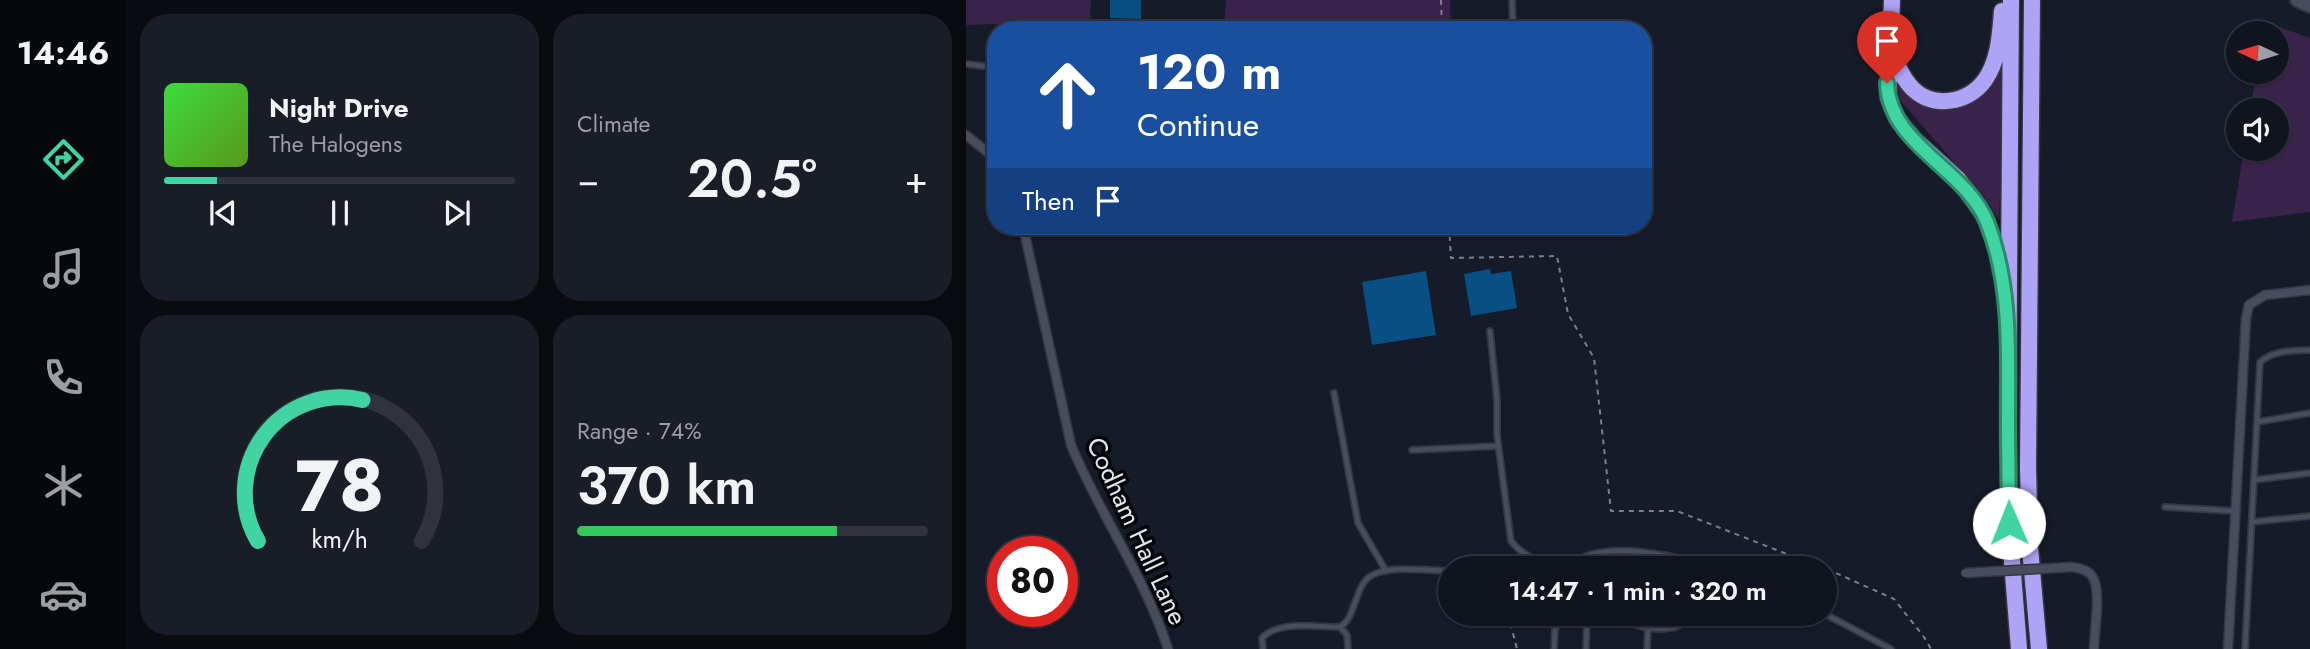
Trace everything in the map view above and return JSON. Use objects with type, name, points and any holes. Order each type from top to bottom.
[{"type":"highway","points":[[1892,0],[1888,97],[1897,119],[1915,140],[1958,179],[1985,217],[2001,265],[2008,346]]},
{"type":"highway","points":[[1891,48],[1902,75],[1925,98],[1952,101],[1965,97],[1985,80],[1994,62],[2003,0]]},
{"type":"highway","points":[[2011,0],[2009,523],[2019,649]]},
{"type":"highway","points":[[2032,2],[2028,468],[2030,548],[2040,649]]},
{"type":"main road","points":[[2297,0],[2310,6]]},
{"type":"street","points":[[966,135],[987,152]]},
{"type":"street","name":"Codham Hall Lane","points":[[1025,235],[1071,445],[1084,477],[1157,616],[1168,649]]},
{"type":"street","points":[[2228,649],[2246,318],[2249,305],[2265,295],[2310,290]]},
{"type":"street","points":[[1965,573],[2072,567],[2086,571],[2092,576],[2096,588],[2094,649]]},
{"type":"lane","points":[[1512,0],[1513,21]]},
{"type":"lane","points":[[966,64],[984,65]]},
{"type":"lane","points":[[1490,331],[1497,400],[1498,446],[1511,541],[1518,550],[1529,556]]},
{"type":"lane","points":[[2245,649],[2260,362],[2277,352],[2310,350]]},
{"type":"lane","points":[[1334,393],[1358,523],[1386,571]]},
{"type":"lane","points":[[2257,422],[2310,413]]},
{"type":"lane","points":[[1412,450],[1498,446]]},
{"type":"lane","points":[[2254,480],[2310,473]]},
{"type":"lane","points":[[2165,508],[2235,511]]},
{"type":"lane","points":[[2252,522],[2310,516]]},
{"type":"lane","points":[[1582,556],[1616,551],[1665,556]]},
{"type":"lane","points":[[1263,649],[1262,638],[1268,631],[1280,627],[1340,626],[1347,623],[1368,578],[1386,571],[1438,571]]},
{"type":"lane","points":[[1837,620],[1891,649]]},
{"type":"lane","points":[[1340,626],[1347,635],[1348,649]]},
{"type":"lane","points":[[1554,649],[1557,626]]},
{"type":"lane","points":[[1586,649],[1587,626]]},
{"type":"lane","points":[[1636,626],[1678,626]]},
{"type":"lane","points":[[1647,649],[1648,628]]},
{"type":"path","points":[[1441,0],[1442,21]]},
{"type":"path","points":[[1450,235],[1451,258],[1557,256],[1569,314],[1594,358],[1611,510],[1677,511],[1792,556]]},
{"type":"path","points":[[1837,574],[1894,599],[1924,637],[1930,649]]},
{"type":"path","points":[[1511,626],[1517,649]]},
{"type":"shaded area","points":[[966,0],[1091,0],[1090,20],[987,21],[987,24],[966,25]]},
{"type":"shaded area","points":[[1226,0],[1450,0],[1451,21],[1225,21]]},
{"type":"shaded area","points":[[2289,30],[2310,38],[2310,212],[2232,222],[2242,161],[2289,161],[2289,98],[2252,98],[2255,84],[2289,84]]},
{"type":"shaded area","points":[[2005,62],[1999,220],[1984,197],[1900,100],[1895,77],[1909,97],[1924,106],[1954,110],[1985,94]]},
{"type":"building","points":[[1110,0],[1141,0],[1141,19],[1110,18]]},
{"type":"building","points":[[1490,269],[1491,274],[1511,271],[1517,308],[1471,316],[1464,274]]},
{"type":"building","points":[[1426,271],[1436,335],[1372,345],[1362,282]]},
{"type":"route","points":[[1887,83],[1888,97],[1897,119],[1915,140],[1958,179],[1975,201],[1985,217],[1997,249],[2001,265],[2008,346],[2009,523]]}]
